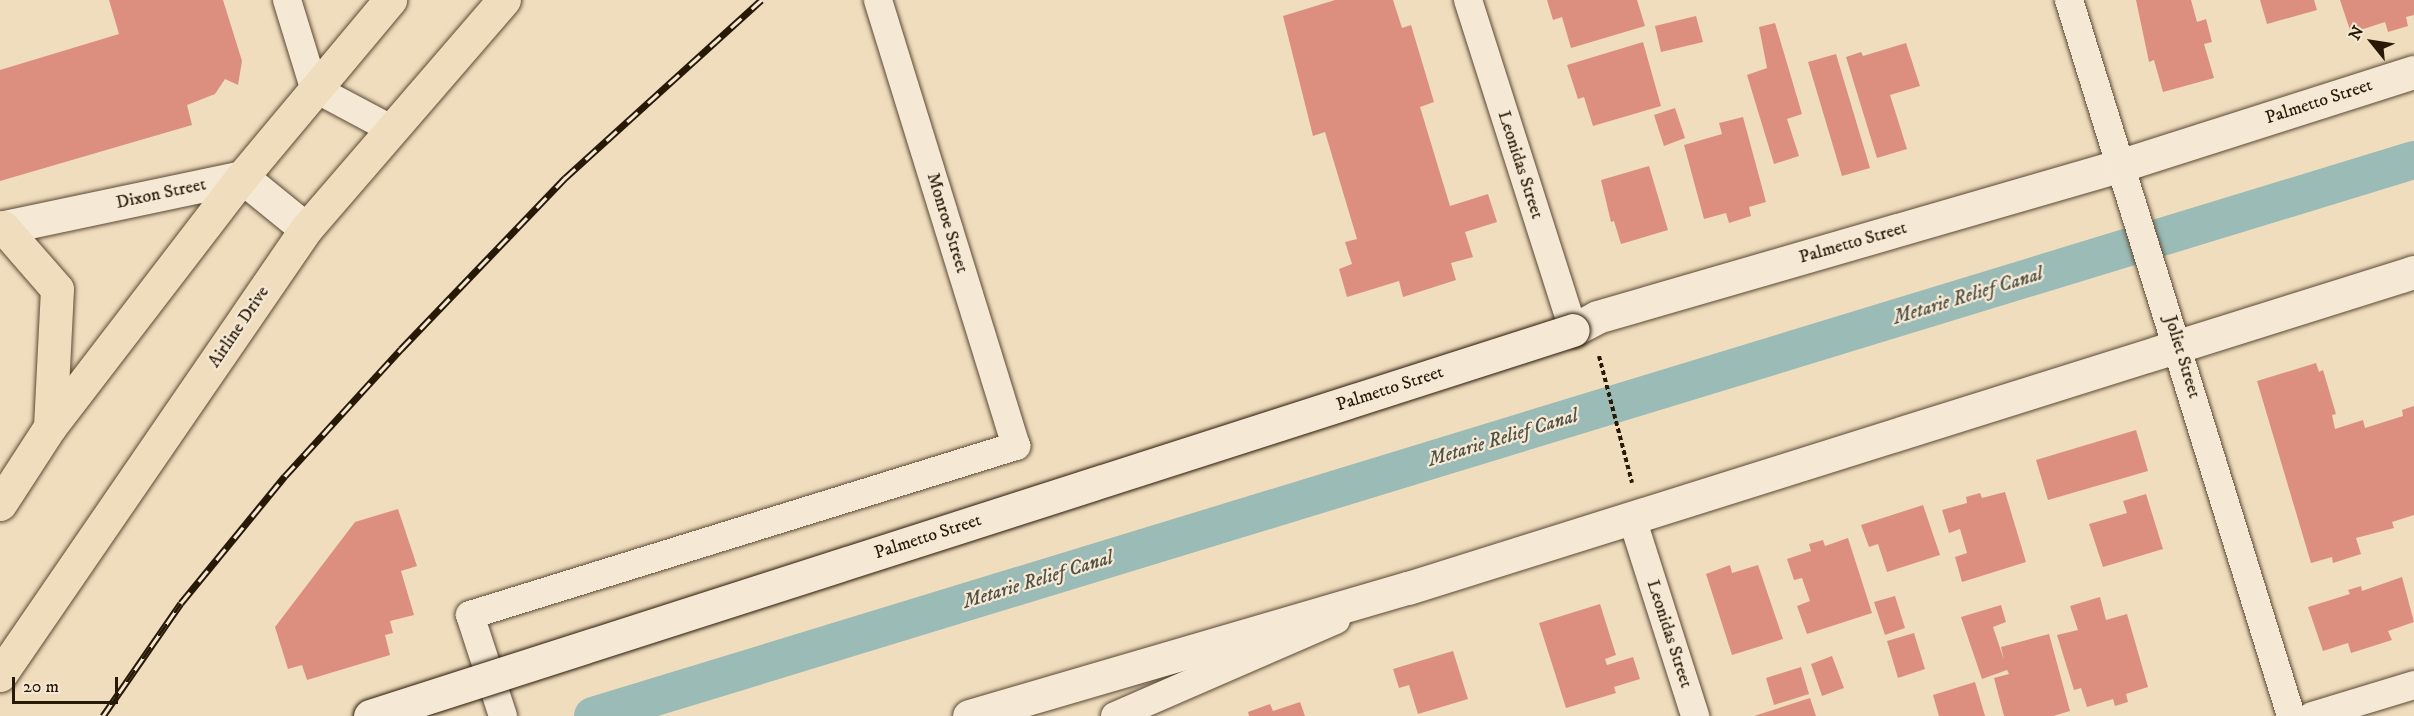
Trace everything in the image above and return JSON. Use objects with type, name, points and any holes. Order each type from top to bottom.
[{"type":"highway","points":[[0,504],[50,427],[242,177],[314,88],[390,0]]},
{"type":"highway","name":"Airline Drive","points":[[0,675],[306,229],[504,0]]},
{"type":"highway","points":[[2,228],[57,289],[50,427]]},
{"type":"street","points":[[287,0],[314,88],[393,130]]},
{"type":"street","name":"Monroe Street","points":[[503,716],[471,615],[1016,446],[878,0]]},
{"type":"street","name":"Leonidas Street","points":[[1468,0],[1573,330]]},
{"type":"street","name":"Joliet Street","points":[[2068,0],[2180,348],[2290,716]]},
{"type":"street","name":"Palmetto Street","points":[[370,716],[1573,330],[1597,317],[2122,165],[2414,72]]},
{"type":"street","points":[[242,177],[306,229]]},
{"type":"street","name":"Dixon Street","points":[[2,228],[242,177]]},
{"type":"street","points":[[1115,716],[1408,588],[1633,503],[2180,348],[2414,272]]},
{"type":"street","name":"Leonidas Street","points":[[1633,503],[1695,716]]},
{"type":"street","points":[[969,716],[1408,588]]},
{"type":"street","points":[[2312,716],[2414,685]]},
{"type":"path","points":[[1598,352],[1633,503]]},
{"type":"building","points":[[109,0],[223,0],[242,61],[238,85],[225,79],[215,94],[187,105],[192,125],[0,181],[0,70],[119,34]]},
{"type":"building","points":[[1335,0],[1393,0],[1402,28],[1411,25],[1434,102],[1420,107],[1450,206],[1488,194],[1497,222],[1465,232],[1473,257],[1451,263],[1456,280],[1403,297],[1399,281],[1347,297],[1339,269],[1352,264],[1345,242],[1357,239],[1325,132],[1313,136],[1283,16]]},
{"type":"building","points":[[1547,0],[1637,0],[1645,26],[1571,48],[1562,17],[1553,20]]},
{"type":"building","points":[[2136,0],[2191,0],[2197,22],[2206,19],[2212,42],[2204,44],[2214,78],[2163,92],[2154,60],[2149,62]]},
{"type":"building","points":[[2260,0],[2314,0],[2317,10],[2267,24]]},
{"type":"building","points":[[2340,0],[2414,0],[2414,15],[2406,17],[2408,26],[2388,32],[2385,22],[2351,33]]},
{"type":"building","points":[[1696,16],[1703,42],[1661,52],[1655,26]]},
{"type":"building","points":[[1775,23],[1802,114],[1787,119],[1799,156],[1774,164],[1747,75],[1767,68],[1759,27]]},
{"type":"building","points":[[1643,42],[1661,106],[1593,126],[1584,97],[1578,99],[1567,65]]},
{"type":"building","points":[[1906,43],[1920,86],[1890,95],[1907,149],[1877,158],[1846,57],[1861,52],[1863,56]]},
{"type":"building","points":[[1836,54],[1870,168],[1842,176],[1808,62]]},
{"type":"building","points":[[1675,108],[1685,138],[1664,146],[1654,115]]},
{"type":"building","points":[[1743,117],[1766,202],[1749,207],[1751,216],[1729,223],[1726,213],[1704,219],[1684,145],[1722,134],[1719,123]]},
{"type":"building","points":[[1649,166],[1668,230],[1621,244],[1614,221],[1611,222],[1601,180]]},
{"type":"building","points":[[2316,363],[2319,372],[2323,370],[2336,414],[2332,415],[2335,429],[2363,420],[2365,428],[2403,416],[2402,410],[2414,406],[2414,515],[2392,522],[2394,528],[2356,538],[2361,554],[2333,563],[2332,557],[2311,563],[2257,381]]},
{"type":"building","points":[[2136,430],[2148,471],[2048,500],[2036,460]]},
{"type":"building","points":[[2005,492],[2026,562],[1962,582],[1955,557],[1967,553],[1960,529],[1949,533],[1942,510],[1967,503],[1966,497],[1980,493],[1982,498]]},
{"type":"building","points":[[2146,494],[2163,549],[2103,567],[2089,524],[2127,513],[2123,501]]},
{"type":"building","points":[[1923,505],[1940,555],[1887,572],[1878,544],[1869,547],[1861,525]]},
{"type":"building","points":[[398,509],[417,566],[401,571],[414,615],[390,621],[393,633],[385,635],[390,655],[307,680],[302,665],[288,669],[275,627],[355,522]]},
{"type":"building","points":[[1848,538],[1872,613],[1807,634],[1797,606],[1810,601],[1802,578],[1794,580],[1787,559],[1811,551],[1809,544],[1823,540],[1825,546]]},
{"type":"building","points":[[1730,565],[1732,573],[1758,565],[1783,639],[1732,655],[1706,574]]},
{"type":"building","points":[[2402,577],[2414,622],[2388,631],[2392,640],[2351,653],[2348,643],[2323,651],[2308,607],[2350,594],[2348,590],[2361,586],[2362,591]]},
{"type":"building","points":[[1895,596],[1905,628],[1885,635],[1874,602]]},
{"type":"building","points":[[2100,597],[2106,620],[2127,614],[2148,687],[2126,694],[2128,702],[2115,706],[2113,699],[2087,707],[2081,688],[2074,690],[2057,635],[2078,630],[2070,606]]},
{"type":"building","points":[[1600,604],[1616,655],[1605,659],[1607,665],[1633,657],[1640,679],[1614,687],[1616,693],[1566,708],[1539,623]]},
{"type":"building","points":[[2001,605],[2006,622],[1993,627],[2004,660],[2001,647],[2049,634],[2070,711],[2053,716],[2004,716],[1994,678],[2009,674],[2007,670],[1982,679],[1961,617]]},
{"type":"building","points":[[1914,633],[1925,669],[1898,678],[1887,641]]},
{"type":"building","points":[[1453,651],[1468,699],[1418,714],[1409,685],[1399,688],[1393,669]]},
{"type":"building","points":[[1832,656],[1844,688],[1822,696],[1811,664]]},
{"type":"building","points":[[1801,667],[1809,694],[1774,705],[1766,678]]},
{"type":"building","points":[[1975,682],[1985,716],[1939,716],[1933,695]]},
{"type":"building","points":[[1810,698],[1816,716],[1754,716]]},
{"type":"building","points":[[1300,702],[1305,716],[1249,716],[1248,712],[1270,704],[1273,711]]},
{"type":"waterway","name":"Metarie Relief Canal","points":[[593,716],[2414,160]]},
{"type":"railway","points":[[103,716],[181,603],[285,476],[401,349],[565,178],[761,0]]}]
